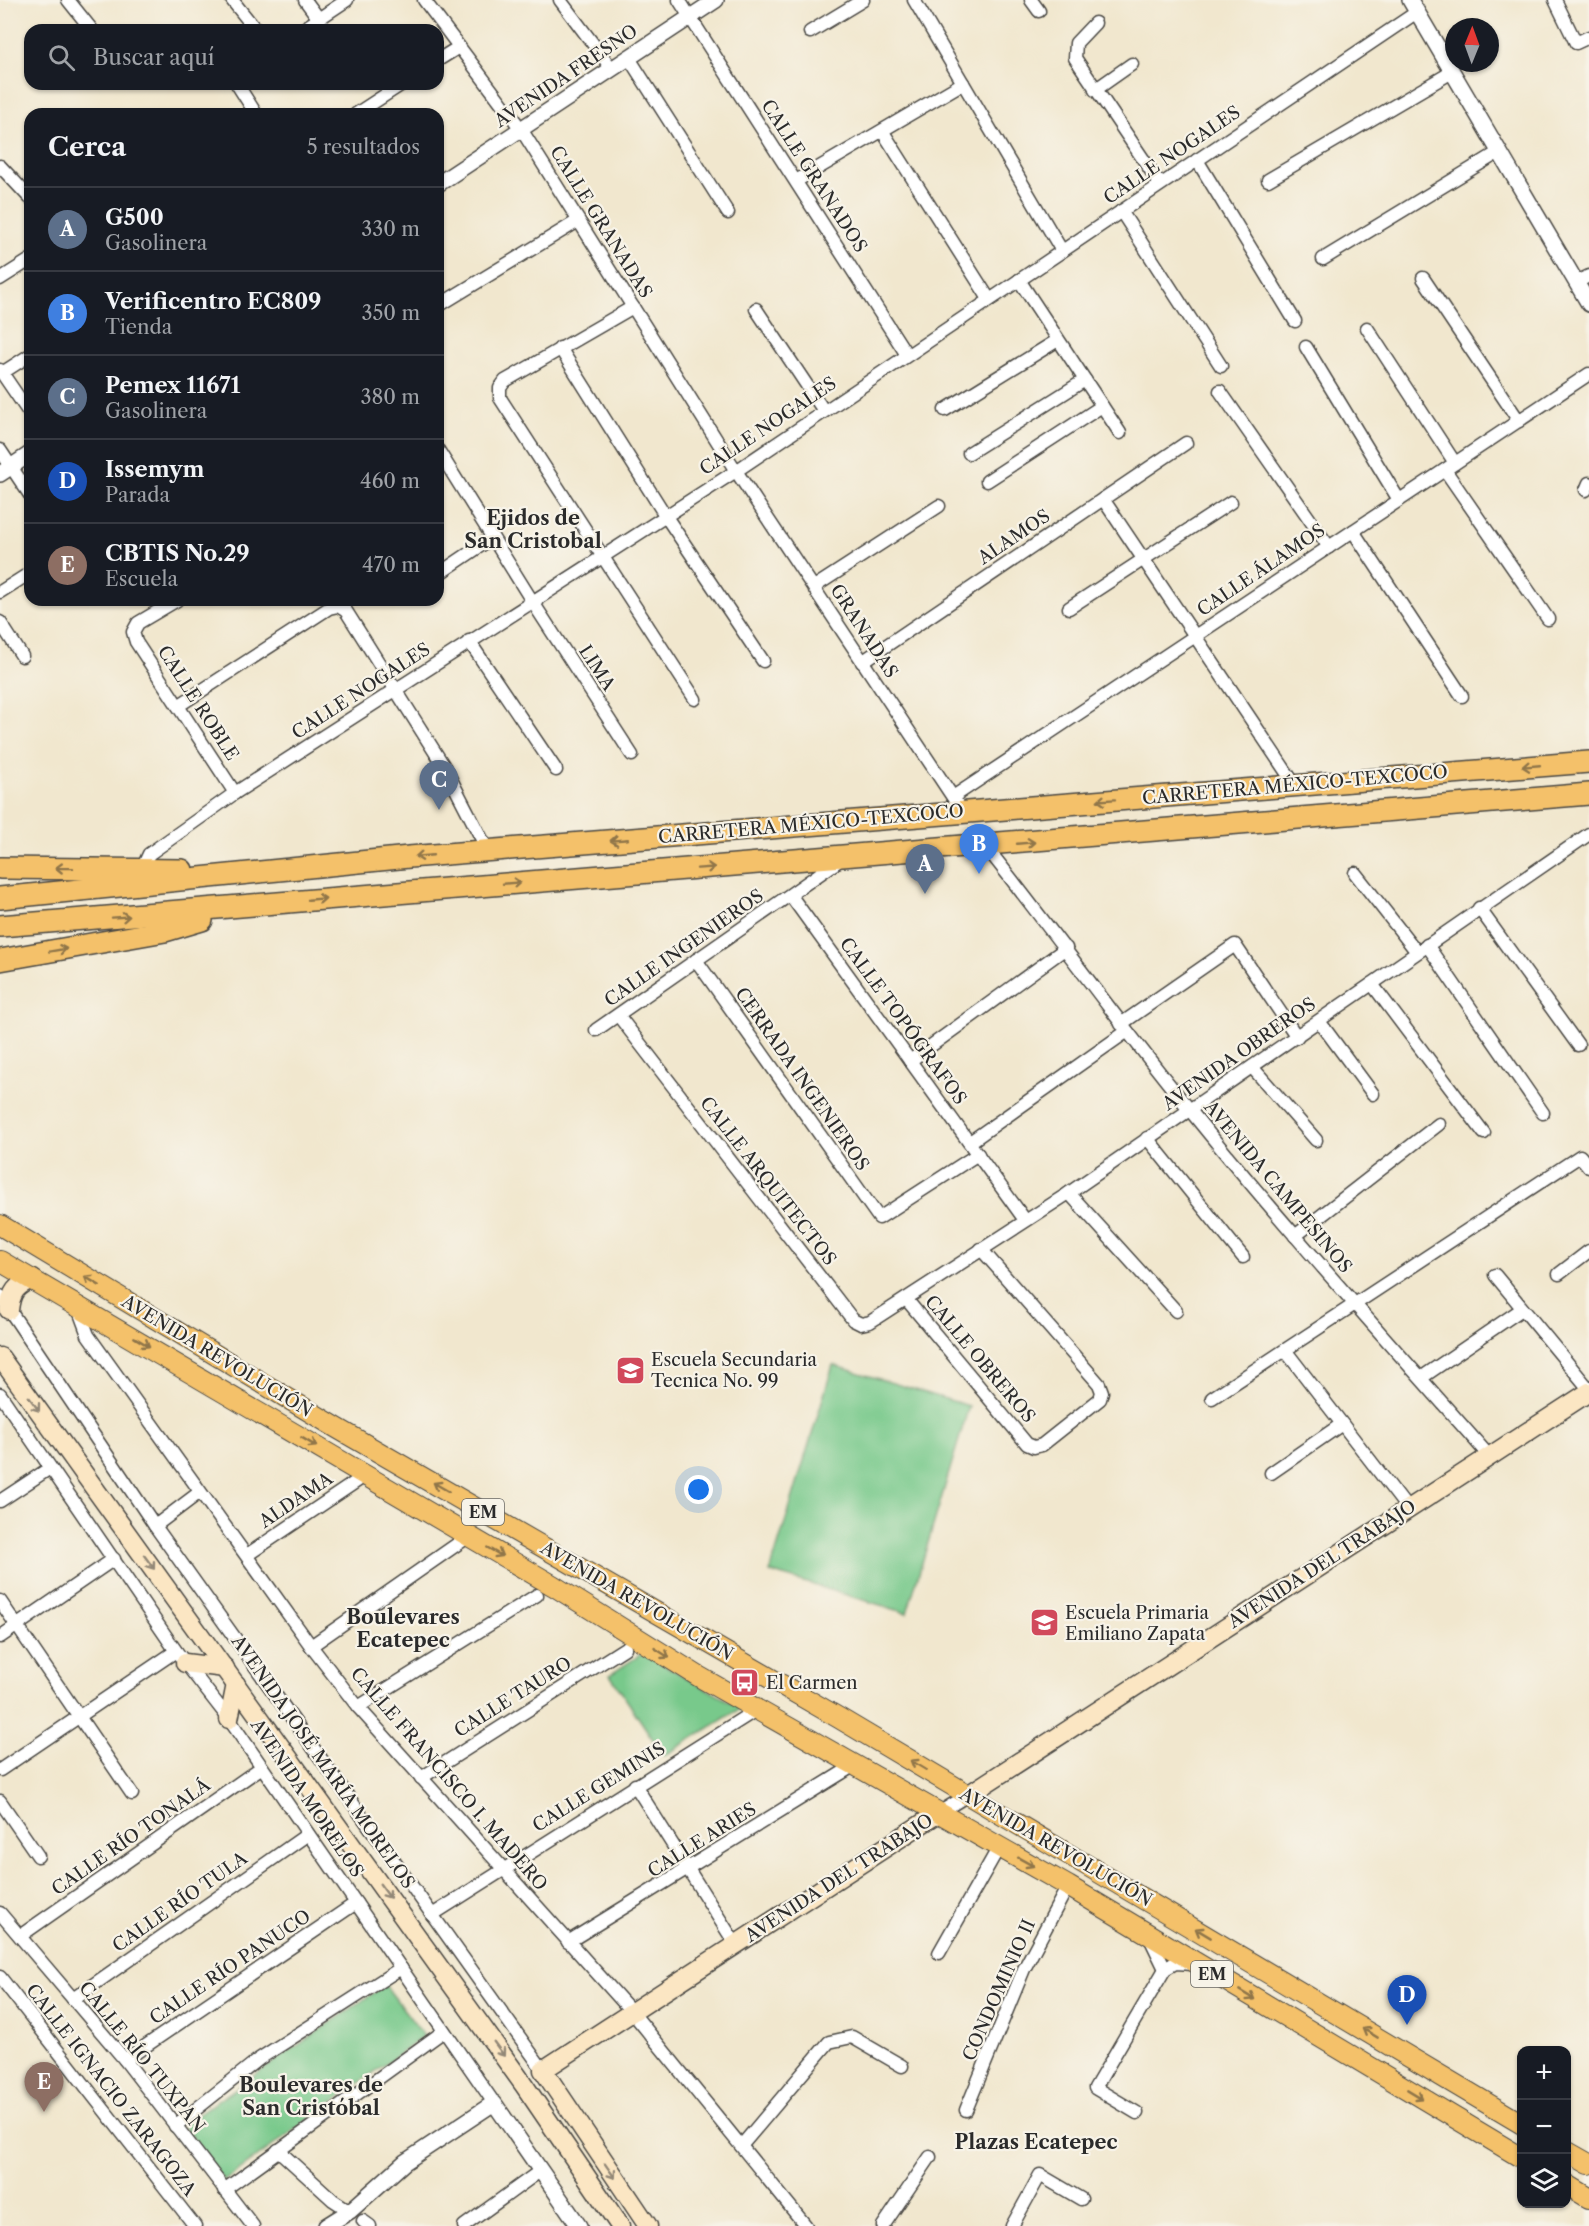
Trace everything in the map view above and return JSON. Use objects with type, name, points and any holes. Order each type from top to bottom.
[{"type":"highway","name":"CARRETERA MÉXICO-TEXCOCO","points":[[249,872],[488,851],[957,804],[1295,785],[1589,762]]},
{"type":"highway","name":"CARRETERA MÉXICO-TEXCOCO","points":[[259,904],[986,846],[1589,794]]},
{"type":"highway","points":[[0,868],[249,872]]},
{"type":"highway","points":[[0,898],[147,885],[249,872]]},
{"type":"highway","points":[[0,926],[259,904]]},
{"type":"highway","points":[[0,960],[165,931],[259,904]]},
{"type":"main road","name":"AVENIDA REVOLUCIÓN","points":[[0,1225],[337,1428],[968,1795],[1517,2121]]},
{"type":"main road","name":"AVENIDA REVOLUCIÓN","points":[[0,1261],[76,1303],[469,1536],[756,1710],[1068,1886],[1147,1936],[1517,2156]]},
{"type":"main road","points":[[4,1303],[19,1284],[33,1279]]},
{"type":"main road","name":"AVENIDA JOSÉ MARÍA MORELOS","points":[[0,1357],[524,2085],[620,2226]]},
{"type":"main road","name":"AVENIDA DEL TRABAJO","points":[[968,1795],[1589,1390]]},
{"type":"main road","points":[[180,1657],[225,1668]]},
{"type":"main road","points":[[229,1719],[236,1684]]},
{"type":"main road","name":"AVENIDA DEL TRABAJO","points":[[543,2070],[937,1814]]},
{"type":"main road","name":"AVENIDA JOSÉ MARÍA MORELOS","points":[[543,2070],[648,2226]]},
{"type":"main road","points":[[524,2085],[587,2138]]},
{"type":"main road","points":[[1571,2154],[1589,2164]]},
{"type":"main road","points":[[1571,2187],[1589,2198]]},
{"type":"street","points":[[68,0],[87,24]]},
{"type":"street","points":[[232,0],[251,24]]},
{"type":"street","points":[[305,0],[319,19]]},
{"type":"street","points":[[311,24],[347,0]]},
{"type":"street","name":"CALLE GRANADAS","points":[[424,0],[442,24]]},
{"type":"street","points":[[560,0],[612,69]]},
{"type":"street","name":"CALLE GRANADOS","points":[[679,0],[907,354]]},
{"type":"street","name":"AVENIDA FRESNO","points":[[444,180],[716,0]]},
{"type":"street","points":[[810,32],[863,0]]},
{"type":"street","points":[[914,0],[1062,250]]},
{"type":"street","points":[[1031,0],[1039,11]]},
{"type":"street","points":[[1556,0],[1576,43],[1589,37]]},
{"type":"street","points":[[1413,6],[1445,60]]},
{"type":"street","name":"CALLE NOGALES","points":[[142,869],[149,854],[235,793],[736,471],[1197,160],[1413,6]]},
{"type":"street","points":[[1095,23],[1076,43],[1075,58],[1160,184]]},
{"type":"street","name":"CALLE GRANADAS","points":[[444,27],[521,129],[736,471]]},
{"type":"street","points":[[444,56],[459,47]]},
{"type":"street","points":[[628,58],[728,213]]},
{"type":"street","points":[[1095,90],[1132,64]]},
{"type":"street","points":[[1268,180],[1452,72],[1499,152],[1582,279],[1589,304]]},
{"type":"street","points":[[796,181],[963,83]]},
{"type":"street","points":[[241,90],[252,108]]},
{"type":"street","points":[[365,108],[393,90]]},
{"type":"street","points":[[882,132],[989,299]]},
{"type":"street","points":[[1323,259],[1499,152]]},
{"type":"street","points":[[1197,160],[1295,321]]},
{"type":"street","points":[[0,166],[24,192]]},
{"type":"street","points":[[1120,211],[1221,366]]},
{"type":"street","points":[[444,302],[578,221]]},
{"type":"street","points":[[0,279],[24,264]]},
{"type":"street","points":[[1423,278],[1519,421]]},
{"type":"street","points":[[1019,280],[1120,433]]},
{"type":"street","points":[[633,307],[505,381],[500,388],[500,398],[695,699]]},
{"type":"street","points":[[756,309],[824,411]]},
{"type":"street","points":[[1367,328],[1450,466],[1548,619]]},
{"type":"street","points":[[945,410],[1058,340]]},
{"type":"street","points":[[1306,347],[1399,500]]},
{"type":"street","points":[[560,348],[665,515],[763,661]]},
{"type":"street","points":[[24,359],[1,372],[24,405]]},
{"type":"street","name":"CALLE ÁLAMOS","points":[[957,804],[1194,636],[1589,374]]},
{"type":"street","points":[[969,453],[1085,380]]},
{"type":"street","points":[[1220,391],[1329,547]]},
{"type":"street","points":[[987,481],[1102,406]]},
{"type":"street","name":"ALAMOS","points":[[862,662],[1186,443]]},
{"type":"street","points":[[0,450],[6,470],[24,489]]},
{"type":"street","points":[[6,470],[24,458]]},
{"type":"street","name":"LIMA","points":[[444,460],[532,602],[632,755]]},
{"type":"street","name":"GRANADAS","points":[[736,471],[957,804]]},
{"type":"street","points":[[1103,499],[1295,785]]},
{"type":"street","points":[[1069,608],[1231,502]]},
{"type":"street","points":[[814,587],[939,506]]},
{"type":"street","points":[[1353,531],[1462,696]]},
{"type":"street","points":[[444,570],[492,538]]},
{"type":"street","points":[[0,592],[24,577]]},
{"type":"street","name":"CALLE ROBLE","points":[[167,606],[138,623],[133,632],[235,793]]},
{"type":"street","points":[[178,706],[328,608],[338,606],[346,611],[445,768],[488,851]]},
{"type":"street","points":[[0,622],[22,656]]},
{"type":"street","points":[[469,641],[556,770]]},
{"type":"street","name":"AVENIDA OBREROS","points":[[906,1299],[1069,1193],[1297,1037],[1479,908],[1587,838]]},
{"type":"street","name":"AVENIDA CAMPESINOS","points":[[986,846],[1190,1111],[1354,1305],[1489,1456]]},
{"type":"street","points":[[791,896],[844,857]]},
{"type":"street","points":[[1355,873],[1422,948],[1543,1113]]},
{"type":"street","name":"CALLE INGENIEROS","points":[[596,1030],[791,896]]},
{"type":"street","name":"CALLE TOPÓGRAFOS","points":[[791,896],[1025,1220]]},
{"type":"street","points":[[1479,908],[1578,1045]]},
{"type":"street","points":[[970,1142],[1235,945],[1297,1037]]},
{"type":"street","points":[[910,1061],[1066,948]]},
{"type":"street","name":"CERRADA INGENIEROS","points":[[696,960],[879,1218],[978,1154]]},
{"type":"street","points":[[1372,984],[1484,1133]]},
{"type":"street","name":"CALLE ARQUITECTOS","points":[[618,1015],[853,1320],[861,1324],[870,1322],[906,1299]]},
{"type":"street","points":[[1319,1021],[1373,1094]]},
{"type":"street","points":[[1252,1067],[1316,1140]]},
{"type":"street","points":[[1295,1236],[1439,1124]]},
{"type":"street","points":[[1147,1138],[1243,1257]]},
{"type":"street","points":[[1212,1398],[1580,1156],[1589,1167]]},
{"type":"street","points":[[1069,1193],[1176,1311]]},
{"type":"street","name":"CALLE OBREROS","points":[[906,1299],[1027,1444],[1034,1447],[1042,1444],[1100,1399],[1102,1392],[1099,1384],[981,1250]]},
{"type":"street","points":[[1559,1274],[1589,1251]]},
{"type":"street","points":[[1495,1275],[1589,1390]]},
{"type":"street","name":"AVENIDA JOSÉ MARÍA MORELOS","points":[[4,1303],[155,1526],[543,2070]]},
{"type":"street","name":"CALLE FRANCISCO I. MADERO","points":[[76,1303],[88,1335],[311,1646],[358,1707],[632,2012],[806,2226]]},
{"type":"street","points":[[1421,1378],[1522,1309]]},
{"type":"street","points":[[1285,1350],[1407,1508]]},
{"type":"street","name":"AVENIDA MORELOS","points":[[2,1400],[180,1657],[229,1719],[579,2226]]},
{"type":"street","points":[[1271,1473],[1342,1424]]},
{"type":"street","points":[[0,1501],[50,1468]]},
{"type":"street","name":"ALDAMA","points":[[247,1555],[366,1476]]},
{"type":"street","points":[[155,1526],[200,1492]]},
{"type":"street","points":[[311,1646],[469,1536]]},
{"type":"street","points":[[0,1636],[114,1559]]},
{"type":"street","points":[[358,1707],[537,1595]]},
{"type":"street","points":[[0,1600],[132,1794]]},
{"type":"street","name":"CALLE TAURO","points":[[421,1778],[625,1648]]},
{"type":"street","points":[[0,1770],[79,1716],[180,1657]]},
{"type":"street","name":"CALLE GEMINIS","points":[[432,1915],[756,1710]]},
{"type":"street","name":"CALLE ARIES","points":[[568,1942],[853,1766]]},
{"type":"street","name":"CALLE RÍO TONALÁ","points":[[20,1936],[262,1767]]},
{"type":"street","points":[[635,1785],[690,1868],[736,1945]]},
{"type":"street","name":"AVENIDA DEL TRABAJO","points":[[937,1814],[968,1795]]},
{"type":"street","points":[[0,1801],[38,1856]]},
{"type":"street","name":"CALLE RÍO TULA","points":[[73,1999],[308,1834]]},
{"type":"street","points":[[939,1953],[999,1847]]},
{"type":"street","name":"CONDOMINIO II","points":[[966,2110],[1024,1969],[1068,1886]]},
{"type":"street","name":"CALLE RÍO PANUCO","points":[[125,2060],[356,1904]]},
{"type":"street","name":"CALLE RÍO TUXPAN","points":[[0,1913],[125,2060],[253,2226]]},
{"type":"street","points":[[1147,1936],[1156,1947],[1165,1969]]},
{"type":"street","points":[[1137,2113],[1095,2088],[1165,1969],[1184,1962],[1197,1965]]},
{"type":"street","points":[[174,2126],[259,2059],[401,1968]]},
{"type":"street","name":"CALLE IGNACIO ZARAGOZA","points":[[0,1977],[195,2226]]},
{"type":"street","points":[[224,2190],[444,2031]]},
{"type":"street","points":[[742,2145],[829,2042],[852,2037],[902,2066]]},
{"type":"street","points":[[326,2226],[350,2211],[405,2162],[494,2103]]},
{"type":"street","points":[[278,2150],[333,2200],[350,2211]]},
{"type":"street","points":[[883,2226],[930,2157]]},
{"type":"street","points":[[464,2226],[540,2171]]},
{"type":"street","points":[[1012,2226],[1040,2175],[1081,2199]]},
{"type":"green space","points":[[833,1365],[969,1406],[907,1613],[770,1572]]},
{"type":"green space","points":[[643,1653],[741,1708],[664,1756],[610,1675]]},
{"type":"green space","points":[[385,1985],[424,2036],[224,2181],[183,2125]]},
{"type":"place","name":"Pemex 11671","points":[[439,810]]},
{"type":"place","name":"Verificentro EC809","points":[[979,874]]},
{"type":"place","name":"G500","points":[[925,894]]},
{"type":"place","name":"Escuela Secundaria Tecnica No. 99","points":[[630,1370]]},
{"type":"place","name":"Escuela Primaria Emiliano Zapata","points":[[1044,1623]]},
{"type":"place","name":"El Carmen","points":[[745,1683]]},
{"type":"place","name":"Issemym","points":[[1407,2025]]},
{"type":"place","name":"CBTIS No.29","points":[[44,2112]]},
{"type":"district","name":"Ejidos de San Cristobal","points":[[533,530]]},
{"type":"district","name":"Boulevares Ecatepec","points":[[403,1628]]},
{"type":"district","name":"Boulevares de San Cristóbal","points":[[311,2096]]},
{"type":"district","name":"Plazas Ecatepec","points":[[1036,2142]]}]
